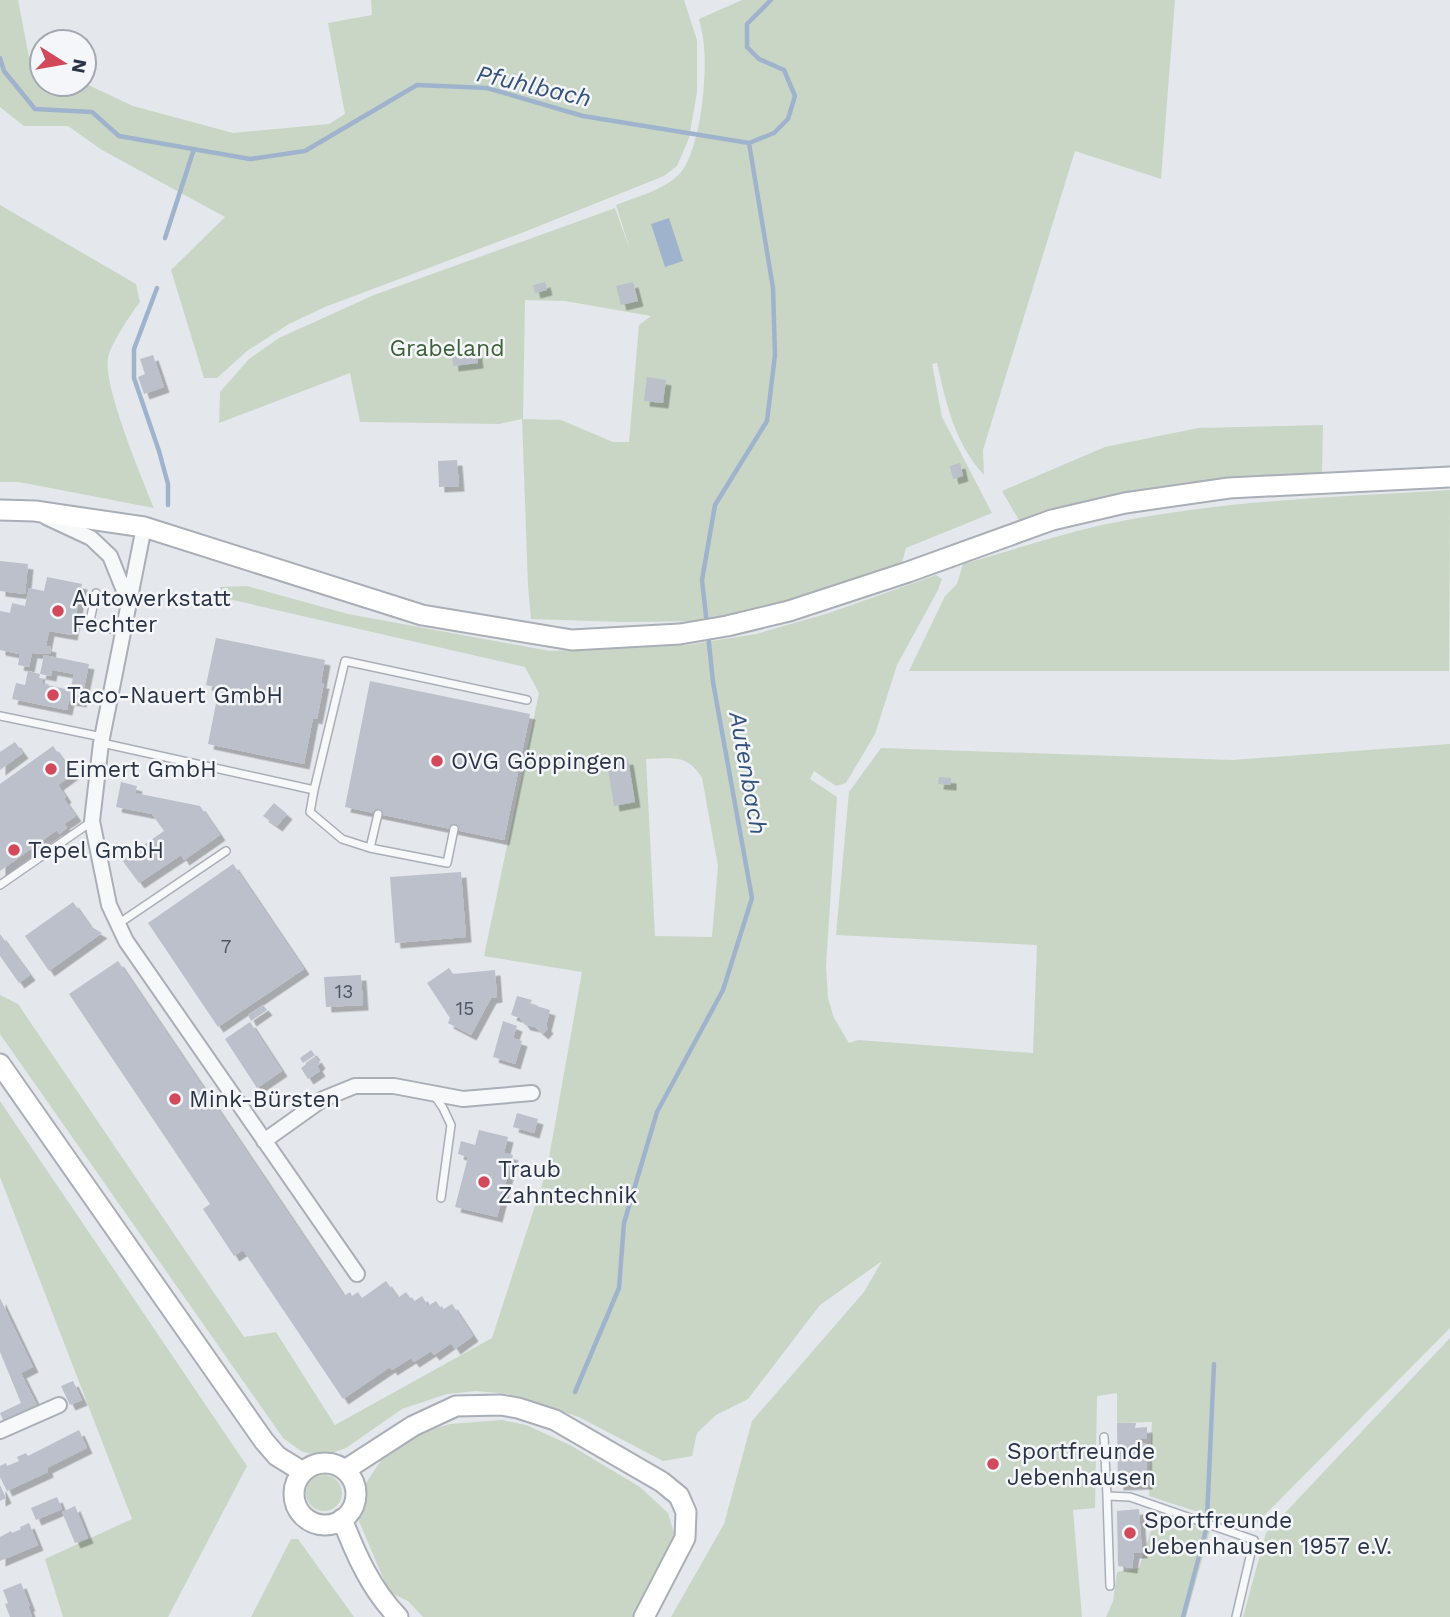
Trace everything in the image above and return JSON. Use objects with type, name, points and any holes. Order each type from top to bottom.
[{"type":"street","points":[[0,510],[35,511],[144,527],[422,615],[572,640],[680,634],[789,611],[1052,520],[1125,503],[1229,488],[1450,477]]},
{"type":"street","points":[[35,511],[90,538],[110,556],[129,603]]},
{"type":"street","points":[[144,527],[102,740],[92,821],[109,905],[127,941],[357,1274]]},
{"type":"street","points":[[0,1063],[264,1441],[277,1456],[303,1472]]},
{"type":"street","points":[[264,1141],[323,1098],[355,1086],[394,1086],[463,1099],[532,1093]]},
{"type":"street","points":[[0,1432],[59,1405]]},
{"type":"street","points":[[345,1470],[413,1426],[456,1406],[501,1405],[555,1420],[662,1482],[678,1496],[686,1512],[685,1538],[644,1617]]},
{"type":"street","points":[[319,1463],[337,1465],[345,1470],[355,1486],[356,1496],[349,1513],[342,1519],[325,1525],[316,1523],[301,1513],[296,1505],[294,1488],[303,1472],[319,1463]]},
{"type":"street","points":[[342,1519],[356,1555],[386,1605],[398,1617]]},
{"type":"lane","points":[[96,593],[89,625],[123,631]]},
{"type":"lane","points":[[454,830],[447,863],[370,848],[342,839],[310,811],[345,661],[527,699]]},
{"type":"lane","points":[[0,716],[314,790]]},
{"type":"lane","points":[[370,848],[378,814]]},
{"type":"lane","points":[[0,886],[92,821]]},
{"type":"lane","points":[[118,925],[226,851]]},
{"type":"lane","points":[[431,1091],[451,1125],[441,1198]]},
{"type":"lane","points":[[1104,1437],[1110,1586]]},
{"type":"lane","points":[[1107,1496],[1130,1497],[1254,1540],[1236,1617]]},
{"type":"green space","points":[[0,0],[18,0],[28,52],[28,98],[98,98],[98,90],[133,106],[233,133],[329,124],[345,114],[328,23],[372,15],[371,0],[684,0],[697,40],[697,92],[689,138],[677,166],[664,176],[325,307],[289,324],[247,351],[217,378],[204,378],[171,270],[225,217],[102,150],[68,126],[24,126],[0,107]]},
{"type":"green space","name":"Grabeland","points":[[742,0],[1175,0],[1161,179],[1075,151],[983,450],[984,475],[959,436],[948,408],[937,363],[932,364],[942,417],[992,513],[906,548],[902,562],[820,593],[713,621],[531,619],[522,419],[499,424],[360,422],[350,373],[219,423],[220,392],[249,359],[279,338],[374,295],[615,208],[631,253],[616,205],[669,183],[682,171],[694,145],[704,75],[704,45],[699,19]],"holes":[[[525,300],[565,301],[651,316],[639,325],[629,442],[613,442],[561,420],[523,419]]]},
{"type":"green space","points":[[0,205],[136,284],[140,302],[113,345],[108,358],[108,371],[117,410],[154,508],[19,482],[0,482]]},
{"type":"green space","points":[[1323,425],[1322,473],[1169,485],[1089,502],[1020,522],[1002,491],[1105,447],[1198,428]]},
{"type":"green space","points":[[1450,490],[1449,671],[909,671],[945,596],[957,584],[963,564],[1078,531],[1158,515],[1283,500]]},
{"type":"green space","points":[[936,575],[942,579],[897,665],[875,734],[846,783],[836,786],[814,771],[810,779],[837,797],[826,966],[828,998],[834,1018],[849,1043],[858,1040],[1033,1053],[1037,945],[836,935],[849,792],[881,748],[1232,760],[1450,744],[1450,1328],[1251,1529],[1149,1496],[1152,1422],[1117,1423],[1117,1393],[1097,1396],[1095,1508],[1073,1510],[1082,1617],[671,1617],[724,1524],[752,1421],[864,1292],[882,1261],[820,1305],[748,1399],[716,1415],[697,1433],[692,1456],[663,1461],[579,1417],[508,1394],[476,1391],[447,1394],[402,1409],[346,1448],[321,1457],[301,1451],[283,1438],[0,1034],[0,995],[18,1004],[244,1337],[276,1332],[335,1425],[492,1338],[547,1169],[582,972],[484,956],[539,693],[525,667],[224,598],[220,587],[247,586],[348,614],[550,651],[687,645],[756,634],[829,613]],"holes":[[[671,758],[684,761],[702,778],[718,866],[712,937],[655,936],[646,759]]]},
{"type":"green space","points":[[0,1101],[247,1466],[168,1617],[63,1617],[45,1559],[132,1519],[0,1177]]},
{"type":"green space","points":[[1450,1338],[1450,1617],[1243,1617],[1266,1533]]},
{"type":"green space","points":[[502,1420],[526,1425],[570,1445],[640,1487],[668,1513],[675,1536],[664,1568],[637,1617],[423,1617],[408,1601],[389,1592],[359,1521],[366,1483],[382,1459],[413,1435],[450,1424]]},
{"type":"green space","points":[[324,1475],[337,1480],[342,1493],[337,1506],[324,1511],[311,1506],[306,1493],[311,1480]]},
{"type":"green space","points":[[1157,1512],[1210,1531],[1186,1617],[1106,1617],[1113,1601],[1117,1572],[1139,1568]]},
{"type":"green space","points":[[291,1539],[298,1539],[354,1617],[251,1617]]},
{"type":"water","points":[[669,218],[683,261],[665,267],[651,224]]},
{"type":"building","points":[[545,282],[547,290],[535,293],[533,285]]},
{"type":"building","points":[[633,282],[638,301],[621,305],[616,286]]},
{"type":"building","points":[[476,346],[478,363],[453,366],[452,349]]},
{"type":"building","points":[[153,355],[164,387],[144,394],[138,377],[145,374],[140,359]]},
{"type":"building","points":[[647,377],[666,380],[663,403],[644,401]]},
{"type":"building","points":[[457,460],[459,486],[439,487],[438,461]]},
{"type":"building","points":[[960,463],[963,476],[953,479],[950,466]]},
{"type":"building","points":[[0,561],[28,564],[25,594],[0,591]]},
{"type":"building","points":[[47,577],[82,584],[72,635],[49,631],[46,646],[51,647],[50,654],[32,653],[29,667],[18,665],[20,654],[0,650],[0,611],[10,613],[12,603],[25,606],[29,588],[44,591]]},
{"type":"building","points":[[216,638],[325,660],[317,719],[313,718],[304,764],[208,744],[219,688],[206,685]]},
{"type":"building","points":[[44,655],[89,664],[81,702],[69,700],[67,710],[12,699],[16,683],[25,685],[28,671],[40,674]],"holes":[[[52,670],[74,674],[70,690],[42,684],[40,674],[51,676]]]},
{"type":"building","name":"OVG Göppingen","points":[[370,681],[530,714],[504,840],[345,807]]},
{"type":"building","points":[[15,742],[23,753],[0,770],[0,752]]},
{"type":"building","points":[[53,746],[73,774],[58,785],[76,816],[64,824],[67,828],[59,834],[57,830],[0,871],[0,784]]},
{"type":"building","points":[[628,759],[635,802],[614,806],[607,762]]},
{"type":"building","points":[[939,777],[951,778],[951,785],[938,784]]},
{"type":"building","points":[[121,782],[137,786],[135,793],[200,806],[220,835],[184,860],[181,855],[139,883],[122,860],[164,831],[152,814],[116,807]]},
{"type":"building","points":[[274,803],[287,814],[277,826],[263,816]]},
{"type":"building","name":"Mink-Bürsten","points":[[233,864],[304,969],[218,1027],[148,923]]},
{"type":"building","points":[[461,872],[466,937],[395,943],[390,877]]},
{"type":"building","points":[[73,902],[90,926],[102,933],[49,971],[25,936]]},
{"type":"building","points":[[0,934],[30,975],[19,983],[0,956]]},
{"type":"building","name":"Mink-Bürsten","points":[[118,961],[344,1296],[350,1292],[352,1296],[358,1292],[362,1298],[386,1281],[398,1298],[406,1292],[413,1302],[422,1296],[428,1306],[436,1301],[442,1310],[452,1304],[473,1336],[455,1349],[451,1343],[434,1355],[431,1351],[414,1362],[411,1358],[392,1370],[390,1367],[343,1399],[243,1250],[234,1256],[203,1209],[210,1204],[69,994]]},
{"type":"building","points":[[449,968],[453,974],[495,970],[497,997],[491,998],[471,1035],[448,1023],[450,1018],[427,983]]},
{"type":"building","points":[[361,975],[363,1005],[326,1007],[324,977]]},
{"type":"building","points":[[517,996],[532,1000],[530,1004],[550,1010],[546,1026],[548,1028],[543,1034],[511,1015]]},
{"type":"building","points":[[263,1005],[267,1010],[251,1021],[248,1015]]},
{"type":"building","points":[[503,1021],[517,1026],[513,1038],[522,1041],[515,1064],[493,1057]]},
{"type":"building","points":[[250,1022],[282,1071],[257,1088],[225,1039]]},
{"type":"building","points":[[311,1050],[315,1055],[303,1063],[300,1058]]},
{"type":"building","points":[[316,1057],[320,1063],[317,1066],[320,1071],[308,1079],[301,1068]]},
{"type":"building","points":[[517,1113],[538,1119],[534,1133],[513,1127]]},
{"type":"building","name":"Traub Zahntechnik","points":[[479,1130],[508,1137],[504,1153],[513,1155],[497,1217],[455,1207],[468,1157],[458,1154],[461,1141],[475,1145]]},
{"type":"building","points":[[0,1298],[33,1367],[21,1373],[39,1409],[5,1425],[0,1413],[21,1403],[0,1352]]},
{"type":"building","points":[[73,1381],[82,1400],[70,1405],[61,1386]]},
{"type":"building","points":[[1117,1423],[1136,1423],[1135,1428],[1147,1427],[1147,1439],[1136,1439],[1136,1444],[1146,1443],[1147,1484],[1118,1485]]},
{"type":"building","points":[[79,1430],[87,1448],[47,1468],[48,1472],[7,1491],[0,1477],[0,1466],[19,1461],[17,1457],[26,1453],[28,1456]]},
{"type":"building","points":[[0,1485],[6,1498],[0,1501]]},
{"type":"building","points":[[57,1497],[62,1509],[36,1520],[31,1508]]},
{"type":"building","points":[[75,1506],[88,1538],[75,1543],[62,1512]]},
{"type":"building","points":[[1139,1509],[1142,1553],[1134,1553],[1132,1568],[1118,1566],[1117,1511]]},
{"type":"building","points":[[29,1523],[38,1545],[0,1561],[0,1537]]},
{"type":"building","points":[[21,1583],[32,1617],[10,1617],[3,1590]]},
{"type":"waterway","name":"Pfuhlbach","points":[[0,58],[4,71],[35,109],[92,112],[119,136],[250,159],[305,151],[417,85],[487,88],[583,116],[749,143],[774,133],[788,119],[795,96],[784,70],[759,59],[747,47],[747,24],[771,0]]},
{"type":"waterway","name":"Autenbach","points":[[707,625],[702,580],[715,505],[767,421],[775,355],[773,288],[749,143]]},
{"type":"waterway","points":[[165,238],[194,149]]},
{"type":"waterway","points":[[157,288],[134,349],[134,378],[168,484],[168,505]]},
{"type":"waterway","name":"Autenbach","points":[[575,1392],[619,1288],[624,1223],[657,1112],[723,990],[752,898],[713,682],[708,634]]},
{"type":"waterway","points":[[1207,1518],[1214,1364]]},
{"type":"waterway","points":[[1183,1617],[1206,1530]]},
{"type":"place","name":"Autowerkstatt Fechter","points":[[58,611]]},
{"type":"place","name":"Taco-Nauert GmbH","points":[[53,695]]},
{"type":"place","name":"OVG Göppingen","points":[[437,761]]},
{"type":"place","name":"Eimert GmbH","points":[[51,769]]},
{"type":"place","name":"Tepel GmbH","points":[[14,850]]},
{"type":"place","name":"Mink-Bürsten","points":[[175,1099]]},
{"type":"place","name":"Traub Zahntechnik","points":[[484,1182]]},
{"type":"place","name":"Sportfreunde Jebenhausen","points":[[993,1464]]},
{"type":"place","name":"Sportfreunde Jebenhausen 1957 e.V.","points":[[1130,1533]]}]
